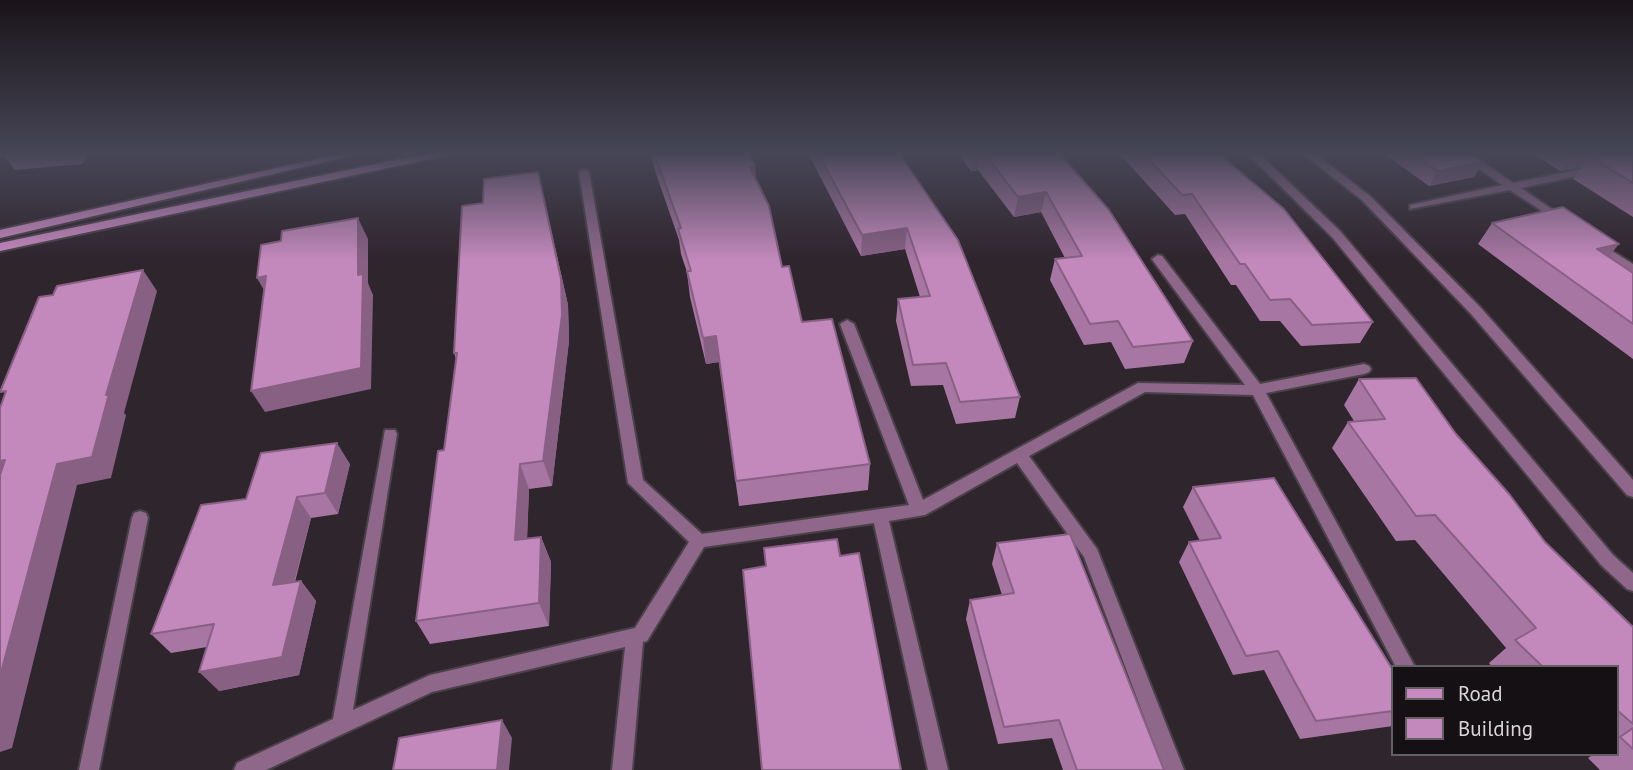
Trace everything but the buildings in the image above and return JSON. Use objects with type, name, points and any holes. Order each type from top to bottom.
[{"type":"main road","points":[[0,234],[199,189]]},
{"type":"main road","points":[[0,247],[274,189]]},
{"type":"street","points":[[587,189],[636,483],[699,541]]},
{"type":"street","points":[[1289,189],[1336,234],[1608,560],[1633,584]]},
{"type":"street","points":[[1354,189],[1476,311],[1633,491]]},
{"type":"street","points":[[1414,207],[1492,189]]},
{"type":"street","points":[[1515,189],[1577,232]]},
{"type":"street","points":[[1588,239],[1633,270]]},
{"type":"street","points":[[1158,259],[1257,390],[1405,665]]},
{"type":"street","points":[[847,324],[919,510]]},
{"type":"street","points":[[699,541],[919,510],[1143,387],[1257,390],[1364,369]]},
{"type":"street","points":[[341,726],[390,434]]},
{"type":"street","points":[[1020,456],[1091,554],[1174,770]]},
{"type":"street","points":[[880,516],[938,770]]},
{"type":"street","points":[[89,770],[140,518]]},
{"type":"street","points":[[244,770],[430,684],[641,635],[699,541]]},
{"type":"street","points":[[622,770],[635,636]]}]
